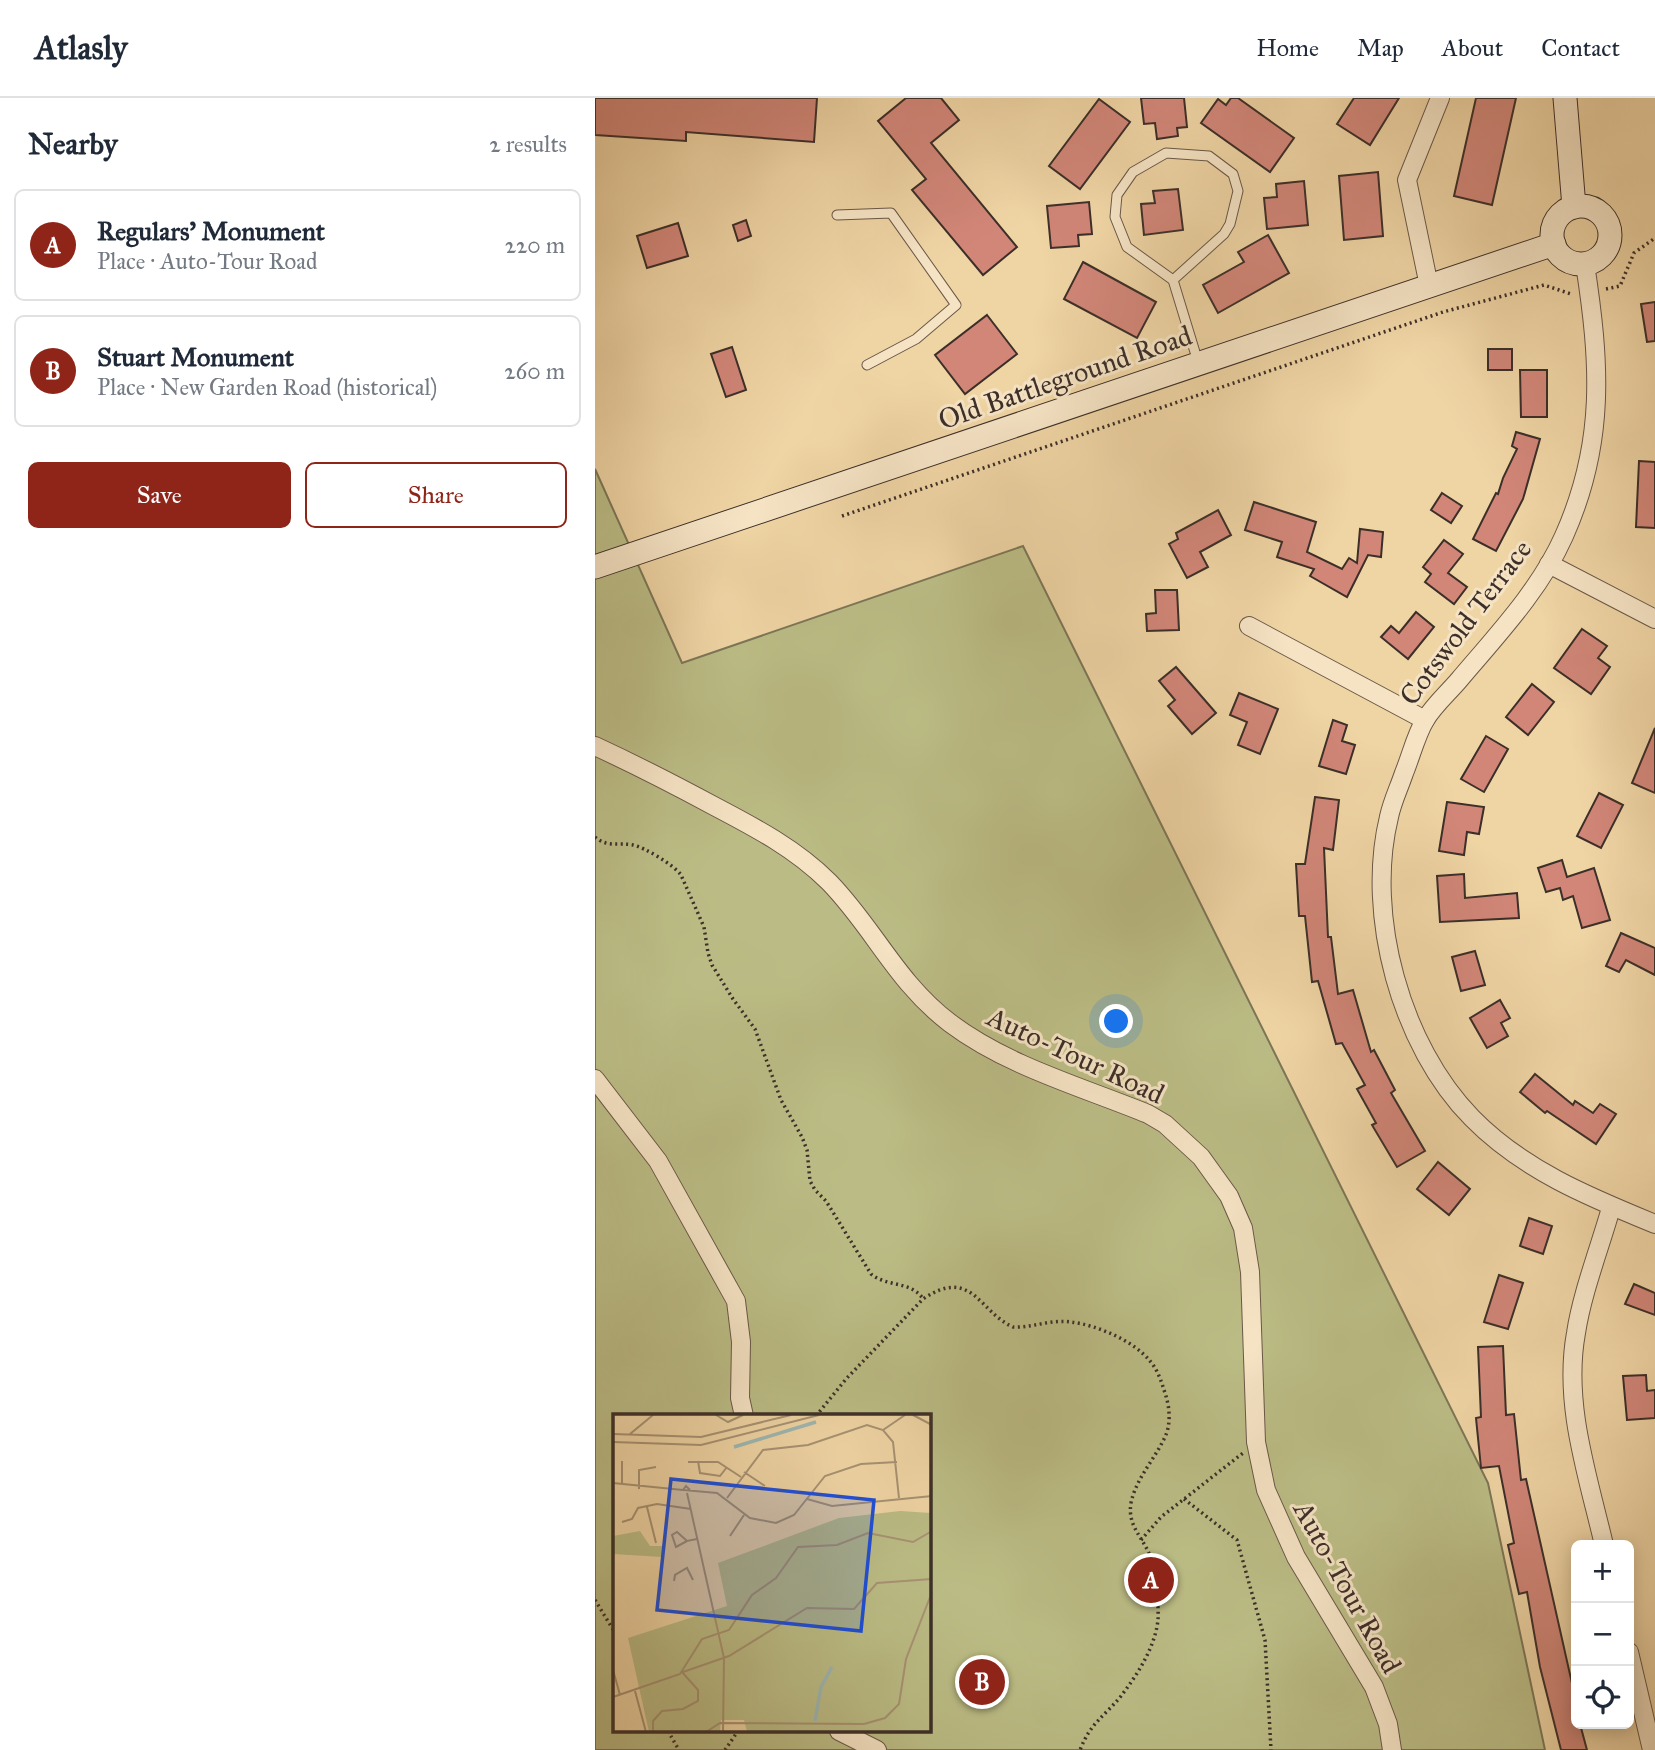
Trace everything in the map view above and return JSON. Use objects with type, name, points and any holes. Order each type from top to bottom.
[{"type":"street","points":[[1429,286],[1407,180],[1440,98]]},
{"type":"street","points":[[1565,98],[1574,207]]},
{"type":"street","points":[[1583,206],[1600,214],[1609,230],[1607,248],[1594,261],[1585,264],[1566,260],[1554,244],[1554,226],[1559,218],[1574,207],[1583,206]]},
{"type":"street","name":"Old Battleground Road","points":[[595,567],[1554,244]]},
{"type":"street","name":"Cotswold Terrace","points":[[1585,264],[1598,373],[1592,440],[1584,482],[1564,536],[1526,600],[1425,720],[1389,817],[1383,870],[1384,920],[1395,982],[1413,1029],[1438,1077],[1472,1118],[1512,1152],[1559,1183],[1611,1208],[1655,1224]]},
{"type":"street","points":[[1549,564],[1655,619]]},
{"type":"street","points":[[1249,626],[1425,720]]},
{"type":"street","name":"Auto-Tour Road","points":[[595,746],[642,767],[795,851],[830,883],[863,922],[891,964],[923,1001],[952,1025],[991,1049],[1148,1114],[1165,1124],[1201,1157],[1229,1196],[1243,1228],[1249,1272],[1256,1443],[1266,1490],[1296,1557],[1374,1687],[1388,1724],[1392,1750]]},
{"type":"street","points":[[595,1079],[658,1161],[736,1301],[741,1342],[740,1398],[744,1414]]},
{"type":"street","points":[[1603,1540],[1575,1419],[1572,1375],[1576,1332],[1611,1208]]},
{"type":"street","points":[[1632,1666],[1652,1750]]},
{"type":"street","points":[[841,1732],[877,1750]]},
{"type":"lane","points":[[1173,280],[1215,244],[1230,224],[1238,191],[1233,174],[1209,156],[1166,153],[1133,172],[1117,195],[1115,217],[1127,247],[1173,280],[1199,363]]},
{"type":"lane","points":[[837,215],[891,213],[956,305],[916,339],[867,365]]},
{"type":"path","points":[[842,516],[1443,312],[1544,285],[1576,295],[1620,286],[1634,253],[1655,238]]},
{"type":"path","points":[[595,837],[602,843],[613,846],[638,846],[676,868],[681,875],[701,918],[712,965],[755,1029],[781,1100],[802,1137],[808,1158],[810,1181],[815,1190],[826,1201],[871,1274],[914,1290],[923,1299]]},
{"type":"path","points":[[818,1414],[846,1379],[923,1299],[948,1289],[968,1290],[1013,1327],[1051,1321],[1072,1322],[1098,1328],[1118,1336],[1147,1358],[1159,1376],[1170,1408],[1167,1432],[1131,1501],[1131,1523],[1152,1565],[1158,1617],[1155,1634],[1135,1675],[1120,1697],[1095,1721],[1080,1750]]},
{"type":"path","points":[[1141,1540],[1161,1517],[1256,1443]]},
{"type":"path","points":[[1185,1499],[1237,1540],[1265,1640],[1272,1750]]},
{"type":"path","points":[[595,1600],[613,1629]]},
{"type":"path","points":[[669,1732],[679,1750]]},
{"type":"path","points":[[725,1750],[736,1732]]},
{"type":"green space","points":[[595,469],[682,663],[1023,546],[1488,1483],[1545,1750],[595,1750]]},
{"type":"building","points":[[595,98],[817,98],[814,142],[686,132],[686,141],[595,135]]},
{"type":"building","points":[[906,98],[941,98],[959,120],[931,143],[1017,247],[983,275],[912,190],[926,179],[878,121]]},
{"type":"building","points":[[1141,98],[1184,98],[1187,127],[1177,128],[1178,136],[1157,139],[1155,123],[1144,124]]},
{"type":"building","points":[[1231,98],[1238,98],[1294,138],[1270,172],[1201,123],[1218,99],[1226,105]]},
{"type":"building","points":[[1354,98],[1399,98],[1370,145],[1337,124]]},
{"type":"building","points":[[1476,98],[1516,98],[1492,205],[1454,196]]},
{"type":"building","points":[[1099,99],[1130,122],[1080,189],[1049,166]]},
{"type":"building","points":[[1378,172],[1383,236],[1344,240],[1339,176]]},
{"type":"building","points":[[1304,181],[1308,225],[1267,229],[1264,198],[1277,197],[1276,184]]},
{"type":"building","points":[[1178,189],[1183,230],[1144,235],[1141,204],[1155,203],[1153,191]]},
{"type":"building","points":[[1089,202],[1092,234],[1078,235],[1079,246],[1051,248],[1047,206]]},
{"type":"building","points":[[746,220],[751,236],[738,241],[733,225]]},
{"type":"building","points":[[678,223],[688,256],[647,268],[637,236]]},
{"type":"building","points":[[1268,235],[1289,273],[1218,313],[1203,285],[1244,262],[1238,252]]},
{"type":"building","points":[[1083,262],[1156,302],[1137,338],[1064,299]]},
{"type":"building","points":[[1655,302],[1655,341],[1647,342],[1641,304]]},
{"type":"building","points":[[987,315],[1017,354],[965,394],[935,355]]},
{"type":"building","points":[[732,347],[746,390],[726,397],[711,354]]},
{"type":"building","points":[[1488,349],[1512,349],[1512,370],[1488,370]]},
{"type":"building","points":[[1520,370],[1547,370],[1547,417],[1521,417]]},
{"type":"building","points":[[1516,432],[1540,439],[1523,499],[1496,551],[1473,539],[1496,493],[1498,494],[1517,449],[1512,446]]},
{"type":"building","points":[[1639,461],[1655,462],[1655,528],[1636,527]]},
{"type":"building","points":[[1442,493],[1462,506],[1451,523],[1431,510]]},
{"type":"building","points":[[1254,502],[1316,522],[1307,552],[1342,569],[1349,558],[1357,563],[1360,529],[1383,532],[1381,557],[1368,555],[1347,597],[1310,576],[1314,569],[1277,557],[1282,542],[1245,530]]},
{"type":"building","points":[[1218,510],[1231,535],[1200,552],[1208,567],[1187,578],[1169,544],[1178,539],[1176,533]]},
{"type":"building","points":[[1444,540],[1463,554],[1448,573],[1467,587],[1454,604],[1425,582],[1431,574],[1423,567]]},
{"type":"building","points":[[1155,590],[1177,590],[1179,630],[1147,631],[1146,614],[1156,613]]},
{"type":"building","points":[[1416,612],[1434,627],[1408,659],[1381,637],[1391,626],[1399,633]]},
{"type":"building","points":[[1582,629],[1607,646],[1598,658],[1610,667],[1591,694],[1554,668]]},
{"type":"building","points":[[1176,667],[1216,713],[1192,734],[1168,706],[1175,700],[1159,681]]},
{"type":"building","points":[[1532,684],[1554,702],[1528,735],[1506,717]]},
{"type":"building","points":[[1239,693],[1278,709],[1260,754],[1238,745],[1247,722],[1230,715]]},
{"type":"building","points":[[1333,720],[1347,725],[1342,741],[1355,745],[1346,774],[1319,766]]},
{"type":"building","points":[[1655,728],[1655,793],[1632,783]]},
{"type":"building","points":[[1486,736],[1508,749],[1484,792],[1461,779]]},
{"type":"building","points":[[1599,793],[1623,805],[1601,848],[1577,836]]},
{"type":"building","points":[[1315,797],[1339,800],[1333,850],[1324,848],[1328,937],[1331,937],[1338,994],[1353,990],[1371,1052],[1374,1050],[1395,1090],[1391,1093],[1425,1151],[1397,1167],[1372,1125],[1376,1123],[1357,1089],[1365,1085],[1342,1043],[1336,1044],[1318,981],[1312,982],[1305,916],[1299,916],[1296,864],[1305,864]]},
{"type":"building","points":[[1447,802],[1484,807],[1479,834],[1467,832],[1464,855],[1439,851]]},
{"type":"building","points":[[1562,860],[1567,877],[1594,868],[1610,920],[1582,928],[1573,896],[1563,900],[1560,888],[1546,892],[1538,868]]},
{"type":"building","points":[[1464,874],[1465,898],[1517,893],[1519,918],[1440,922],[1437,876]]},
{"type":"building","points":[[1621,933],[1655,948],[1655,975],[1626,960],[1619,972],[1606,966]]},
{"type":"building","points":[[1475,951],[1485,985],[1461,991],[1452,957]]},
{"type":"building","points":[[1500,1000],[1510,1018],[1501,1023],[1508,1036],[1487,1048],[1470,1018]]},
{"type":"building","points":[[1535,1074],[1573,1105],[1575,1101],[1593,1113],[1600,1104],[1616,1114],[1596,1144],[1547,1111],[1545,1113],[1520,1092]]},
{"type":"building","points":[[1438,1162],[1470,1189],[1449,1215],[1417,1189]]},
{"type":"building","points":[[1529,1218],[1552,1226],[1543,1254],[1520,1246]]},
{"type":"building","points":[[1499,1275],[1523,1283],[1508,1329],[1484,1322]]},
{"type":"building","points":[[1634,1284],[1655,1293],[1655,1315],[1625,1304]]},
{"type":"building","points":[[1503,1346],[1506,1415],[1514,1414],[1521,1480],[1526,1479],[1571,1679],[1571,1729],[1581,1729],[1587,1750],[1561,1750],[1540,1667],[1527,1592],[1519,1594],[1508,1545],[1514,1543],[1499,1466],[1481,1468],[1476,1418],[1481,1417],[1478,1347]]},
{"type":"building","points":[[1646,1375],[1647,1391],[1655,1390],[1655,1418],[1627,1420],[1623,1376]]},
{"type":"place","name":"Regulars' Monument","points":[[1151,1580]]},
{"type":"place","name":"Stuart Monument","points":[[982,1682]]}]
